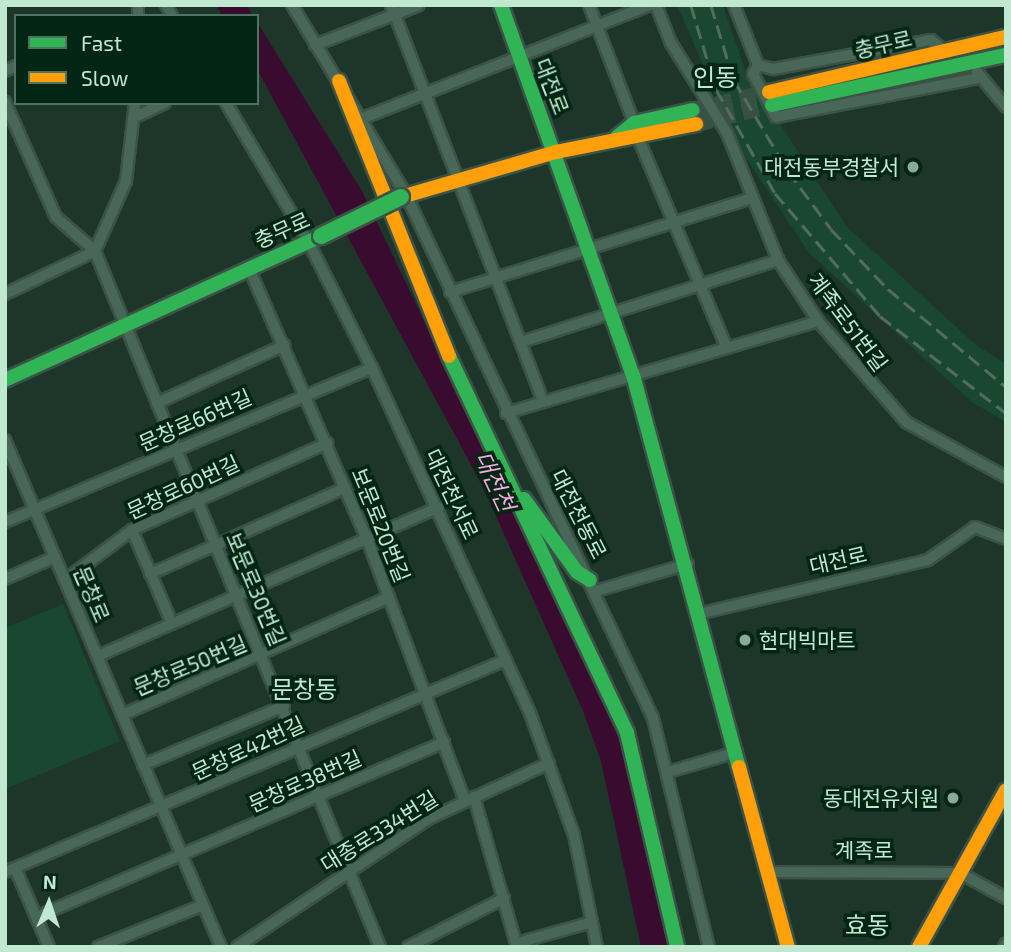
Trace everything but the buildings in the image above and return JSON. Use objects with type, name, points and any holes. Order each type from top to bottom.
[{"type":"main road","name":"대전로","points":[[501,5],[592,249],[633,375],[702,613],[788,947]]},
{"type":"main road","name":"충무로","points":[[1006,37],[770,98],[976,70],[1006,55]]},
{"type":"main road","points":[[339,81],[350,121],[500,463],[627,733],[677,947]]},
{"type":"main road","name":"충무로","points":[[5,380],[404,196],[459,178],[617,137],[639,140],[695,117],[634,123],[617,137]]},
{"type":"main road","points":[[500,463],[546,532],[593,586]]},
{"type":"main road","points":[[919,947],[1005,794]]},
{"type":"street","name":"대전천동로","points":[[292,5],[363,118],[404,196],[506,413],[593,586],[653,718],[709,947]]},
{"type":"street","points":[[315,45],[393,10],[419,5]]},
{"type":"street","points":[[589,5],[634,123]]},
{"type":"street","name":"대전로","points":[[426,93],[650,5]]},
{"type":"street","name":"계족로51번길","points":[[656,5],[671,43],[727,133],[749,199],[778,260],[818,321],[906,422],[955,454],[1006,477]]},
{"type":"street","points":[[734,5],[776,117],[976,70]]},
{"type":"street","points":[[393,10],[543,402]]},
{"type":"street","points":[[756,69],[773,69],[932,40],[946,52]]},
{"type":"street","points":[[969,46],[976,70],[1006,107]]},
{"type":"street","points":[[363,118],[426,93]]},
{"type":"street","points":[[5,102],[56,217],[95,251],[124,324]]},
{"type":"street","points":[[5,294],[95,251],[126,181],[135,105]]},
{"type":"street","points":[[135,117],[161,105]]},
{"type":"street","name":"대전천서로","points":[[227,105],[314,238],[372,368],[439,507],[549,764],[574,835],[597,944]]},
{"type":"street","points":[[639,140],[677,223],[727,348]]},
{"type":"street","points":[[450,292],[749,199]]},
{"type":"street","points":[[521,342],[778,260]]},
{"type":"street","name":"보문로20번길","points":[[249,268],[367,539],[444,742],[470,799],[517,945]]},
{"type":"street","points":[[506,413],[818,321]]},
{"type":"street","name":"보문로30번길","points":[[124,324],[236,596],[301,744],[380,947]]},
{"type":"street","points":[[157,403],[284,345]]},
{"type":"street","name":"문창로66번길","points":[[5,522],[177,451],[303,393],[372,368]]},
{"type":"street","name":"문창로","points":[[5,440],[9,458],[98,656],[221,947]]},
{"type":"street","name":"문창로60번길","points":[[65,580],[132,530],[327,443]]},
{"type":"street","points":[[150,574],[345,488]]},
{"type":"street","points":[[98,656],[171,621],[236,596],[439,507]]},
{"type":"street","name":"대전로","points":[[702,613],[928,560],[975,527],[1006,539]]},
{"type":"street","points":[[132,530],[171,621]]},
{"type":"street","points":[[5,579],[55,557]]},
{"type":"street","points":[[593,586],[688,564]]},
{"type":"street","name":"문창로50번길","points":[[121,715],[389,597]]},
{"type":"street","name":"문창로42번길","points":[[10,870],[161,809],[301,744],[506,660]]},
{"type":"street","points":[[142,765],[284,706]]},
{"type":"street","name":"문창로38번길","points":[[182,856],[444,742]]},
{"type":"street","points":[[668,772],[737,752]]},
{"type":"street","name":"대종로334번길","points":[[237,947],[352,870],[470,799],[549,764]]},
{"type":"street","points":[[36,917],[182,856]]},
{"type":"street","points":[[10,870],[49,947]]},
{"type":"street","name":"계족로","points":[[768,872],[960,873]]},
{"type":"street","points":[[960,873],[1006,898]]},
{"type":"street","points":[[408,947],[504,898]]},
{"type":"street","points":[[98,947],[203,905]]},
{"type":"street","points":[[517,945],[592,922]]},
{"type":"street","points":[[597,944],[609,947]]},
{"type":"shaded area","points":[[677,5],[723,5],[745,70],[847,227],[976,345],[1006,364],[1006,422],[973,403],[810,254],[739,148]]},
{"type":"shaded area","points":[[63,604],[120,741],[5,789],[5,628]]},
{"type":"water","points":[[216,5],[247,5],[252,14],[221,14]]},
{"type":"water","name":"대전천","points":[[259,25],[362,191],[602,693],[624,744],[672,947],[641,947],[601,761],[583,711],[483,487],[259,73]]},
{"type":"tunnel","points":[[693,110],[769,92]]},
{"type":"tunnel","points":[[696,124],[772,105]]},
{"type":"railway","points":[[691,5],[716,89],[775,193],[880,316],[1006,413]]},
{"type":"railway","points":[[711,5],[734,80],[788,171],[831,229],[888,289],[1006,387]]},
{"type":"traffic: fast","points":[[501,5],[633,375],[739,767]]},
{"type":"traffic: fast","points":[[772,105],[1006,55]]},
{"type":"traffic: fast","points":[[617,137],[634,123],[693,110]]},
{"type":"traffic: fast","points":[[321,236],[401,197]]},
{"type":"traffic: fast","points":[[5,380],[321,236]]},
{"type":"traffic: fast","points":[[449,356],[627,733],[677,947]]},
{"type":"traffic: fast","points":[[524,499],[577,572],[590,580]]},
{"type":"traffic: slow","points":[[769,92],[1006,37]]},
{"type":"traffic: slow","points":[[339,81],[449,356]]},
{"type":"traffic: slow","points":[[401,197],[556,152],[696,124]]},
{"type":"traffic: slow","points":[[739,767],[788,947]]},
{"type":"traffic: slow","points":[[919,947],[1006,790]]},
{"type":"place","name":"대전동부경찰서","points":[[913,167]]},
{"type":"place","name":"현대빅마트","points":[[745,640]]},
{"type":"place","name":"동대전유치원","points":[[953,798]]},
{"type":"district","name":"인동","points":[[715,77]]},
{"type":"district","name":"문창동","points":[[304,689]]},
{"type":"district","name":"효동","points":[[867,925]]}]
